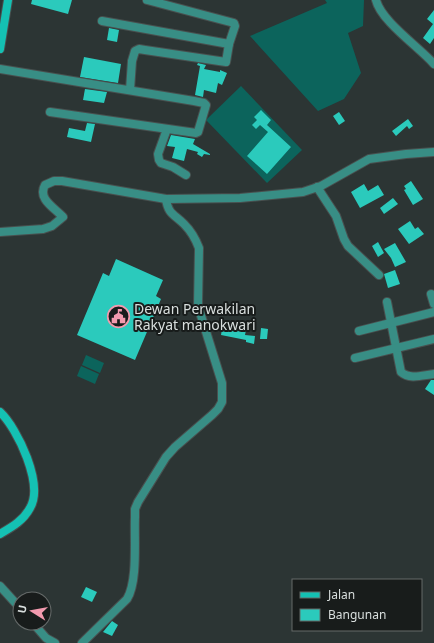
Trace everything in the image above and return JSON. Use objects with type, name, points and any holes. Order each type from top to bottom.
[{"type":"street","points":[[0,50],[8,0]]},
{"type":"street","points":[[130,90],[132,61],[135,51],[145,50],[224,62],[226,61],[229,44],[235,26],[234,23],[147,0]]},
{"type":"street","points":[[376,0],[378,7],[386,18],[434,64]]},
{"type":"street","points":[[102,21],[229,44]]},
{"type":"street","points":[[0,69],[206,104],[197,133],[50,112]]},
{"type":"street","points":[[167,128],[158,154],[159,160],[161,163],[186,175]]},
{"type":"street","points":[[0,232],[52,226],[63,217],[44,196],[43,190],[45,185],[54,181],[62,181],[166,199],[248,198],[297,193],[318,187],[369,159],[434,152]]},
{"type":"street","points":[[318,187],[336,216],[348,246],[379,275]]},
{"type":"street","points":[[82,643],[122,605],[129,595],[133,578],[135,510],[138,502],[158,469],[175,447],[212,415],[222,402],[222,383],[198,306],[199,248],[187,228],[169,211],[166,199]]},
{"type":"street","points":[[431,294],[434,304]]},
{"type":"street","points":[[387,302],[401,372],[405,376],[434,374]]},
{"type":"street","points":[[359,330],[434,312]]},
{"type":"street","points":[[355,358],[434,339]]},
{"type":"street","points":[[0,412],[11,423],[23,447],[31,473],[34,494],[31,508],[22,520],[0,534]]},
{"type":"street","points":[[0,586],[12,599]]},
{"type":"street","points":[[39,631],[45,640],[55,643]]},
{"type":"green space","points":[[325,0],[364,0],[363,26],[348,33],[361,73],[344,99],[318,111],[250,36],[327,3]]},
{"type":"green space","points":[[241,86],[302,150],[267,183],[206,120]]},
{"type":"green space","points":[[86,355],[104,363],[100,373],[82,365]]},
{"type":"green space","points":[[81,366],[99,374],[95,384],[77,376]]},
{"type":"building","points":[[32,0],[72,0],[68,14],[31,4]]},
{"type":"building","points":[[434,10],[434,38],[430,44],[423,38],[433,24],[427,19]]},
{"type":"building","points":[[109,28],[119,30],[117,42],[107,40]]},
{"type":"building","points":[[84,57],[121,64],[118,83],[80,77]]},
{"type":"building","points":[[198,63],[206,65],[204,69],[220,72],[220,70],[227,73],[222,85],[218,83],[216,93],[204,90],[203,97],[195,95],[200,66],[197,65]]},
{"type":"building","points":[[85,89],[107,92],[104,103],[83,100]]},
{"type":"building","points":[[261,110],[271,120],[267,125],[291,147],[267,174],[247,156],[268,132],[260,125],[256,129],[252,125],[257,120],[254,117]]},
{"type":"building","points":[[339,112],[345,121],[339,125],[333,116]]},
{"type":"building","points":[[408,119],[413,126],[409,129],[407,126],[396,136],[392,131]]},
{"type":"building","points":[[87,123],[95,124],[91,142],[67,137],[69,128],[85,131]]},
{"type":"building","points":[[171,135],[195,139],[193,144],[210,155],[204,154],[202,157],[197,154],[198,152],[187,149],[184,161],[172,158],[175,147],[167,146]]},
{"type":"building","points":[[411,181],[423,199],[413,205],[404,190],[406,189],[404,186]]},
{"type":"building","points":[[364,184],[368,191],[378,185],[384,195],[360,208],[351,192]]},
{"type":"building","points":[[393,198],[398,204],[384,214],[380,208]]},
{"type":"building","points":[[410,221],[415,229],[418,227],[424,234],[409,244],[398,229]]},
{"type":"building","points":[[378,242],[384,253],[378,257],[372,246]]},
{"type":"building","points":[[395,243],[406,262],[395,267],[391,258],[384,249]]},
{"type":"building","name":"Dewan Perwakilan Rakyat manokwari","points":[[116,259],[163,280],[156,296],[161,299],[135,360],[77,335],[103,273],[109,276]]},
{"type":"building","points":[[395,270],[400,284],[388,288],[384,274]]},
{"type":"building","points":[[238,324],[247,325],[245,335],[255,336],[254,344],[246,342],[246,340],[221,335],[222,329],[236,331]]},
{"type":"building","points":[[261,328],[268,329],[267,339],[260,339]]},
{"type":"building","points":[[431,380],[434,380],[434,395],[425,389]]},
{"type":"building","points":[[86,587],[97,592],[92,602],[81,597]]},
{"type":"building","points":[[112,621],[118,625],[112,636],[103,632]]},
{"type":"place","name":"Dewan Perwakilan Rakyat manokwari","points":[[119,317]]}]
